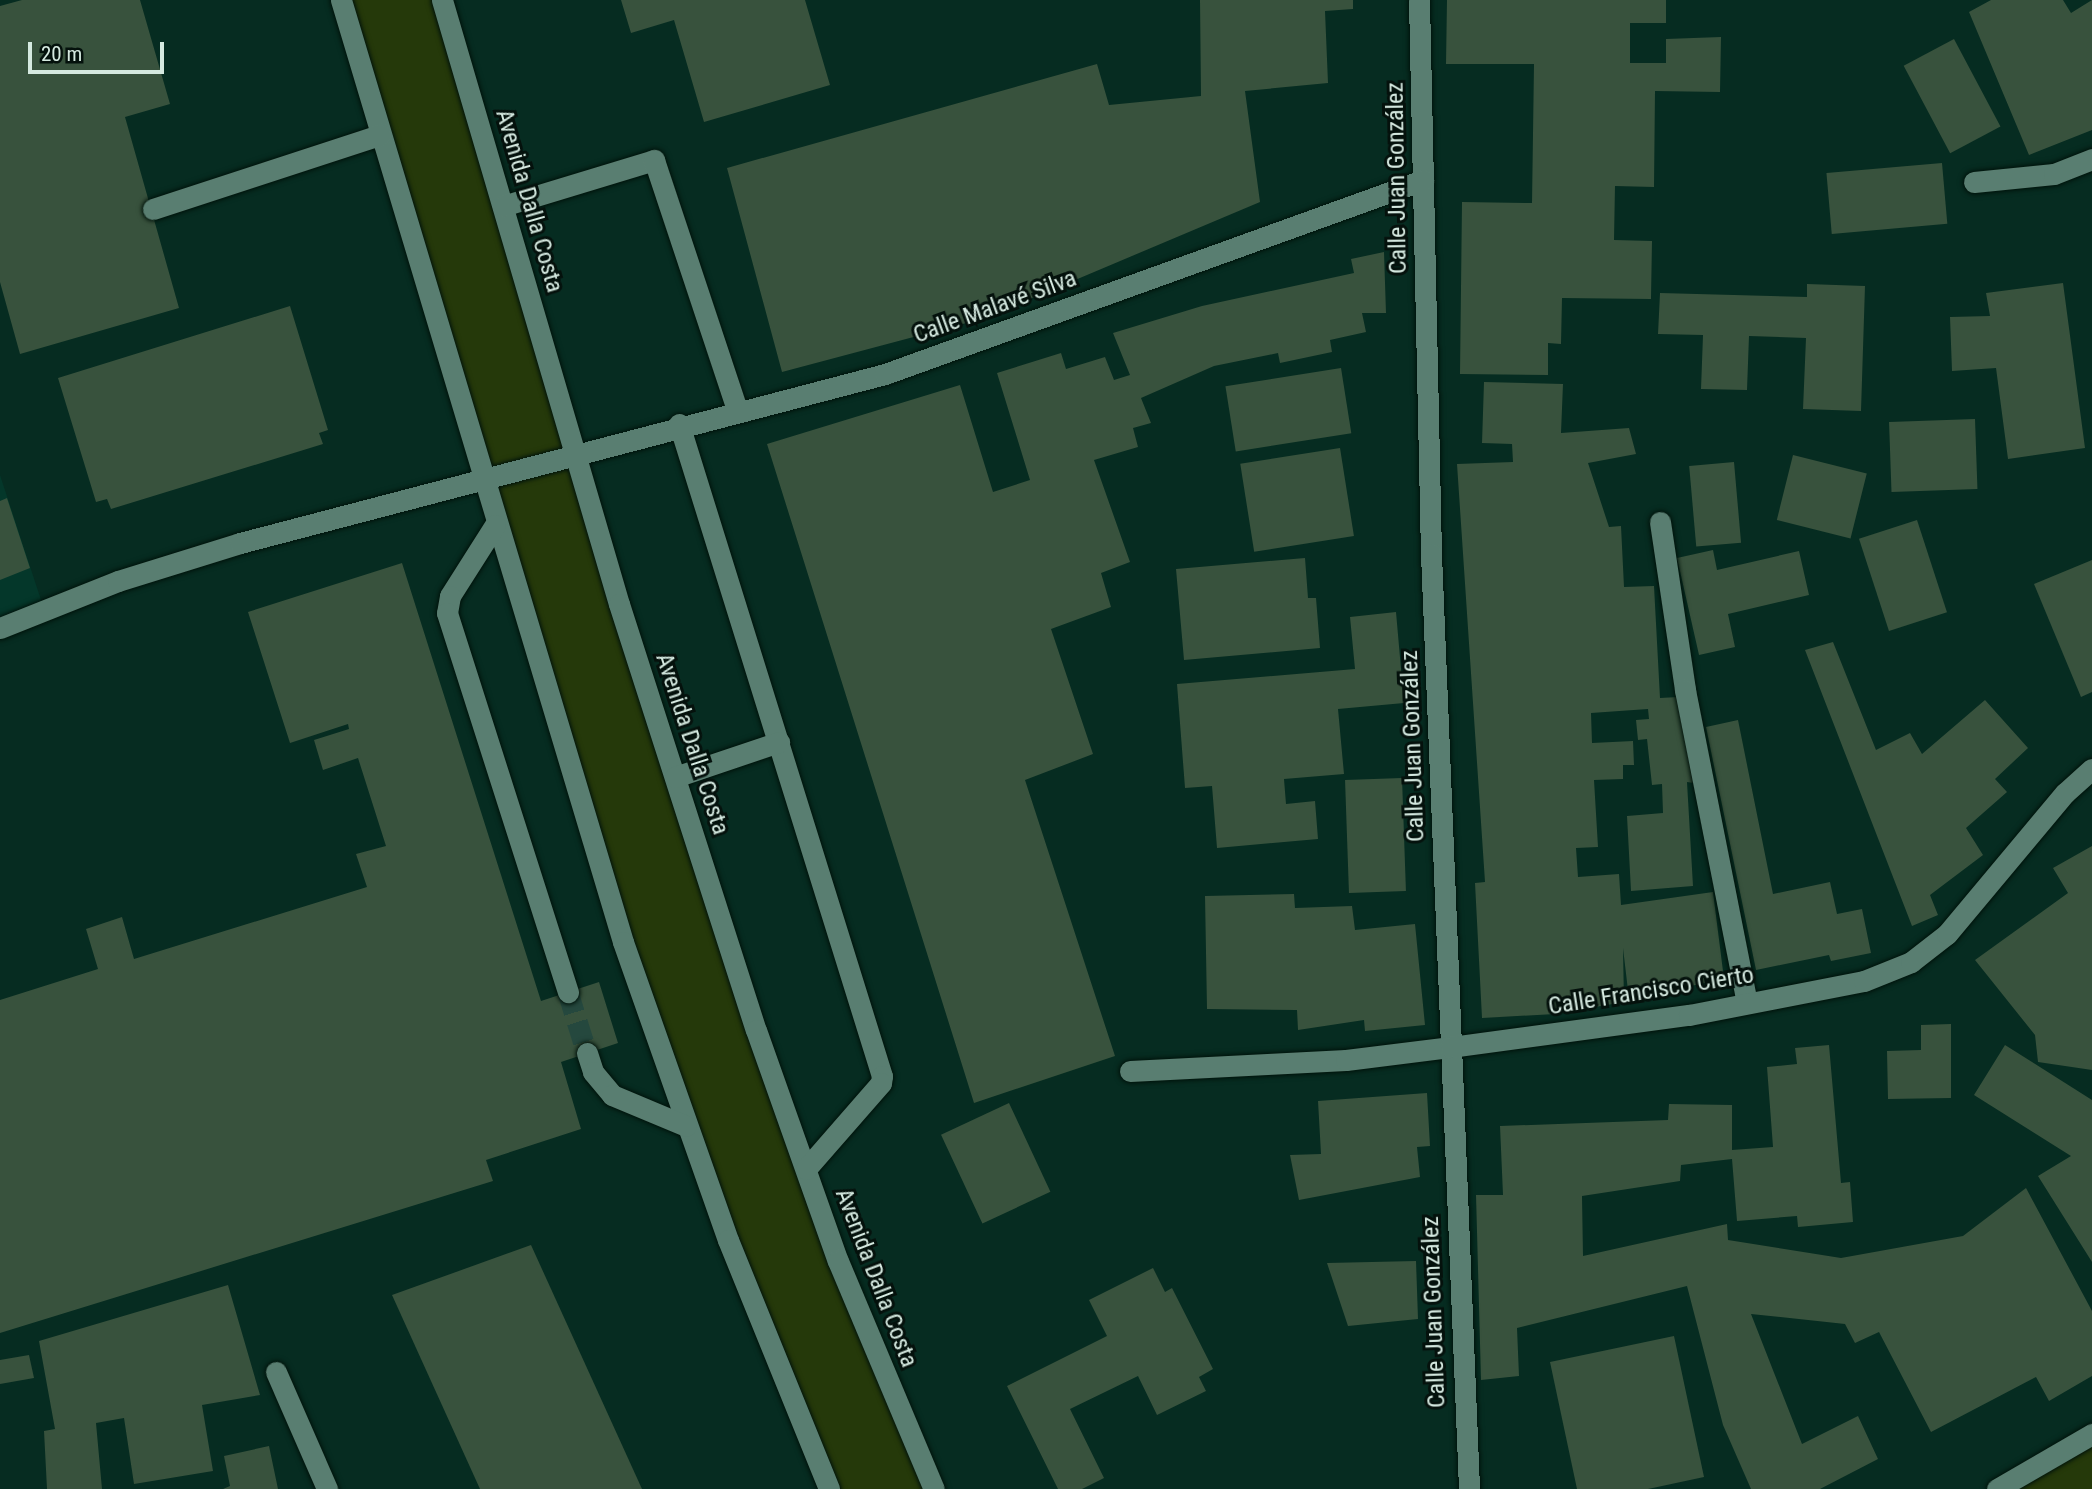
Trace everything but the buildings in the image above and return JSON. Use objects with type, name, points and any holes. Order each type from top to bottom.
[{"type":"street","points":[[341,0],[495,525],[623,942],[686,1126],[769,1350],[830,1489]]},
{"type":"street","name":"Avenida Dalla Costa","points":[[442,0],[575,453],[675,777],[838,1261],[934,1489]]},
{"type":"street","name":"Calle Juan González","points":[[1419,0],[1431,554],[1469,1489]]},
{"type":"street","points":[[153,209],[380,135]]},
{"type":"street","points":[[1974,182],[2054,174],[2092,159]]},
{"type":"street","points":[[503,206],[654,160],[737,409]]},
{"type":"street","name":"Calle Malavé Silva","points":[[0,628],[118,581],[240,543],[679,424],[885,374],[1423,180]]},
{"type":"street","points":[[679,424],[882,1079],[806,1169]]},
{"type":"street","points":[[1660,522],[1685,690],[1747,1003]]},
{"type":"street","points":[[495,525],[450,596],[447,612],[568,992]]},
{"type":"street","points":[[675,777],[779,742]]},
{"type":"street","name":"Calle Francisco Cierto","points":[[1130,1071],[1346,1060],[1747,1003],[1864,981],[1911,962],[1947,933],[2065,793],[2092,769]]},
{"type":"street","points":[[587,1053],[600,1082],[612,1094],[686,1126]]},
{"type":"street","points":[[276,1372],[327,1489]]},
{"type":"street","points":[[1997,1489],[2092,1434]]},
{"type":"shaded area","points":[[341,0],[442,0],[756,1030],[934,1489],[829,1489],[682,1117]]},
{"type":"shaded area","points":[[0,475],[44,609],[0,628]]},
{"type":"shaded area","points":[[2092,1434],[2092,1489],[1997,1489]]},
{"type":"tunnel","points":[[568,992],[587,1053]]}]
